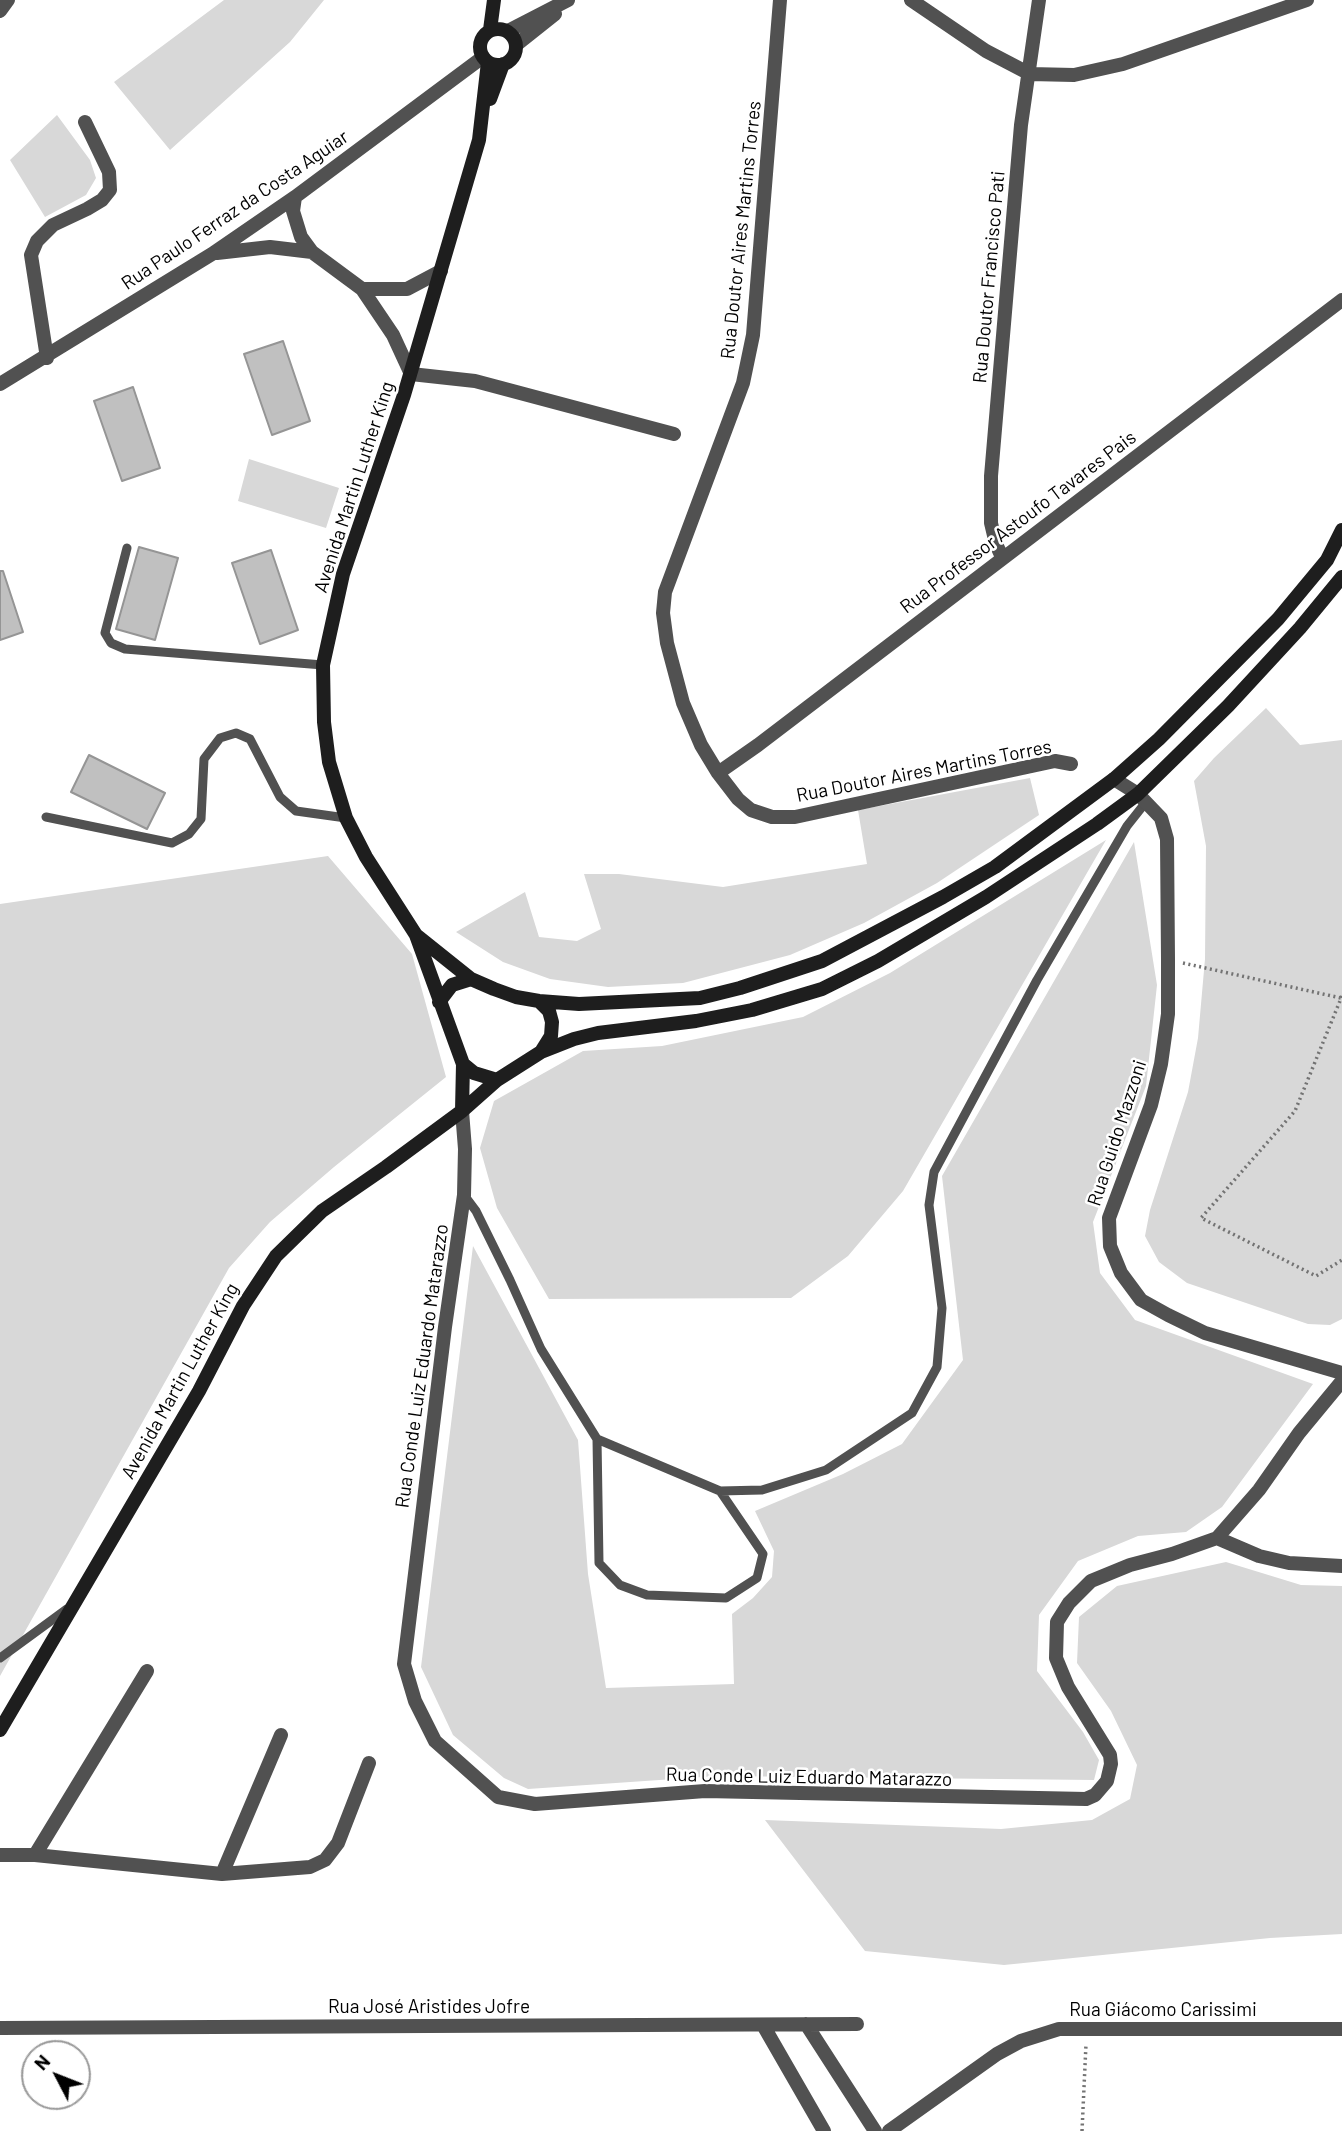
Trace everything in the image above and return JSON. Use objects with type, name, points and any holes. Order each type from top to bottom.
[{"type":"main road","points":[[497,0],[500,30]]},
{"type":"main road","points":[[500,30],[513,37],[515,53],[510,60],[491,61],[481,42],[500,30]]},
{"type":"main road","name":"Avenida Martin Luther King","points":[[462,1111],[463,1064],[416,936],[366,857],[346,818],[329,762],[324,722],[323,665],[343,574],[411,374],[479,140],[491,61]]},
{"type":"main road","name":"Avenida Martin Luther King","points":[[416,936],[471,979],[516,997],[539,1001],[605,1004],[700,998],[822,961],[995,867],[1114,779],[1159,739],[1278,619],[1327,561],[1342,530]]},
{"type":"main road","points":[[1327,561],[1342,574]]},
{"type":"main road","name":"Avenida Martin Luther King","points":[[0,1730],[199,1391],[243,1306],[276,1256],[322,1211],[462,1111],[497,1080],[541,1052],[574,1038],[696,1021],[752,1010],[822,989],[878,961],[986,897],[1097,824],[1142,798],[1300,628],[1342,574]]},
{"type":"main road","points":[[439,1002],[452,985],[471,979]]},
{"type":"main road","points":[[539,1001],[549,1011],[552,1021],[551,1036],[541,1052]]},
{"type":"main road","points":[[463,1064],[474,1073],[497,1080]]},
{"type":"street","points":[[0,11],[8,0]]},
{"type":"street","name":"Rua Doutor Aires Martins Torres","points":[[780,0],[753,335],[743,383],[665,592],[663,613],[667,643],[683,703],[701,745],[718,773],[751,810],[772,817],[795,817],[1055,761],[1071,764]]},
{"type":"street","points":[[911,0],[986,51],[1030,74],[1074,75],[1123,64],[1307,0]]},
{"type":"street","name":"Rua Doutor Francisco Pati","points":[[1002,557],[991,523],[991,476],[1021,125],[1039,0]]},
{"type":"street","points":[[500,30],[567,1]]},
{"type":"street","points":[[516,45],[552,17],[567,1]]},
{"type":"street","name":"Rua Paulo Ferraz da Costa Aguiar","points":[[0,384],[47,358],[212,254],[491,61]]},
{"type":"street","points":[[47,358],[31,255],[37,241],[53,225],[95,205],[110,190],[109,172],[85,122]]},
{"type":"street","points":[[295,197],[293,211],[301,237],[312,252],[362,289],[379,310],[411,374],[475,382],[674,433]]},
{"type":"street","points":[[212,254],[270,247],[312,252]]},
{"type":"street","points":[[362,289],[407,289],[441,271]]},
{"type":"street","name":"Rua Professor Astoufo Tavares Pais","points":[[718,773],[1342,300]]},
{"type":"street","name":"Rua Guido Mazzoni","points":[[1114,779],[1142,798],[1161,818],[1167,839],[1168,1014],[1161,1064],[1151,1105],[1108,1218],[1110,1246],[1121,1273],[1141,1300],[1168,1315],[1205,1333],[1342,1373]]},
{"type":"street","name":"Rua Conde Luiz Eduardo Matarazzo","points":[[462,1111],[466,1149],[464,1195],[404,1664],[415,1701],[435,1741],[498,1797],[535,1804],[705,1791],[1086,1799],[1094,1795],[1107,1781],[1110,1755],[1068,1687],[1056,1658],[1057,1622],[1069,1603],[1091,1581],[1130,1565],[1217,1538]]},
{"type":"street","points":[[1342,1381],[1299,1433],[1259,1490],[1217,1538],[1259,1556],[1289,1563],[1342,1566]]},
{"type":"street","points":[[35,1856],[148,1671]]},
{"type":"street","points":[[222,1874],[281,1735]]},
{"type":"street","points":[[0,1855],[222,1874],[310,1867],[325,1860],[338,1843],[369,1763]]},
{"type":"street","points":[[806,2024],[875,2131]]},
{"type":"street","name":"Rua José Aristides Jofre","points":[[0,2028],[857,2024]]},
{"type":"street","points":[[763,2025],[824,2131]]},
{"type":"street","name":"Rua Giácomo Carissimi","points":[[889,2131],[997,2054],[1021,2041],[1059,2029],[1342,2029]]},
{"type":"lane","points":[[127,548],[106,633],[111,643],[125,649],[323,665]]},
{"type":"lane","points":[[46,817],[172,843],[189,834],[201,819],[204,759],[220,738],[236,733],[250,739],[280,797],[296,811],[346,818]]},
{"type":"lane","points":[[597,1439],[720,1491],[762,1490],[826,1470],[912,1413],[937,1367],[942,1308],[929,1205],[934,1172],[1037,980],[1142,798]]},
{"type":"lane","points":[[464,1195],[476,1211],[541,1349],[597,1439],[599,1563],[621,1586],[647,1595],[726,1598],[757,1578],[763,1554],[720,1491]]},
{"type":"lane","points":[[0,1658],[74,1604]]},
{"type":"path","points":[[1168,960],[1342,997],[1295,1111],[1201,1218],[1316,1276],[1342,1260]]},
{"type":"path","points":[[1082,2131],[1087,2028]]},
{"type":"shaded area","points":[[224,0],[324,0],[290,42],[170,150],[114,82]]},
{"type":"shaded area","points":[[57,115],[90,160],[96,178],[86,195],[45,217],[10,160]]},
{"type":"shaded area","points":[[249,459],[339,488],[326,528],[238,501]]},
{"type":"shaded area","points":[[1266,708],[1300,745],[1342,740],[1342,1319],[1330,1325],[1308,1324],[1187,1283],[1159,1262],[1145,1236],[1150,1210],[1188,1092],[1198,1038],[1205,959],[1206,846],[1194,781]]},
{"type":"shaded area","points":[[1030,778],[1039,815],[937,883],[864,923],[790,955],[683,983],[608,987],[550,979],[503,962],[456,932],[525,892],[539,937],[577,941],[601,929],[584,874],[619,874],[723,887],[867,864],[858,810]]},
{"type":"shaded area","points":[[1106,840],[903,1191],[848,1256],[791,1298],[549,1299],[497,1208],[480,1148],[494,1101],[583,1051],[662,1046],[803,1017],[890,973]]},
{"type":"shaded area","points":[[1134,842],[1157,985],[1146,1086],[1093,1222],[1100,1273],[1135,1320],[1313,1384],[1222,1507],[1186,1532],[1138,1536],[1078,1561],[1039,1615],[1037,1671],[1083,1732],[1099,1760],[1094,1780],[718,1776],[528,1789],[504,1778],[453,1735],[421,1667],[473,1246],[578,1440],[588,1574],[606,1688],[734,1684],[732,1614],[753,1598],[772,1577],[774,1551],[755,1511],[843,1474],[902,1444],[963,1360],[942,1176]]},
{"type":"shaded area","points":[[328,856],[412,954],[446,1077],[270,1222],[229,1268],[0,1676],[0,904]]},
{"type":"shaded area","points":[[1226,1562],[1301,1585],[1342,1586],[1342,1934],[1270,1938],[1004,1965],[865,1951],[765,1820],[1001,1829],[1092,1820],[1130,1799],[1137,1765],[1111,1711],[1077,1663],[1079,1617],[1117,1586]]},
{"type":"building","points":[[283,341],[310,421],[272,435],[244,354]]},
{"type":"building","points":[[133,387],[160,468],[122,481],[94,401]]},
{"type":"building","points":[[139,547],[178,558],[155,640],[116,629]]},
{"type":"building","points":[[271,550],[298,630],[260,644],[232,563]]},
{"type":"building","points":[[0,571],[3,571],[23,632],[0,640]]},
{"type":"building","points":[[89,755],[165,793],[147,829],[71,792]]}]
